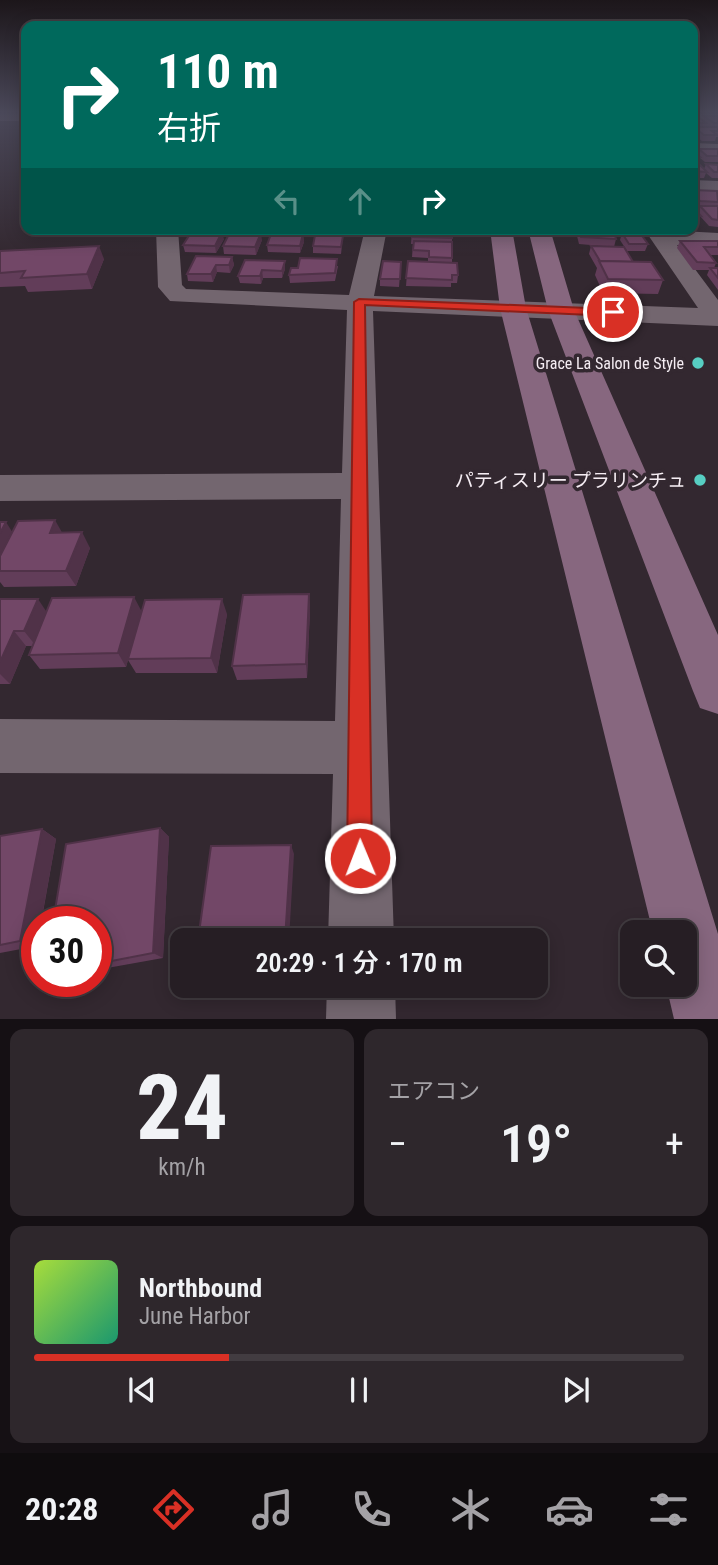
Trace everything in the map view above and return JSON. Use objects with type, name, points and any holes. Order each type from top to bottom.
[{"type":"street","points":[[698,186],[718,187]]},
{"type":"street","points":[[167,235],[170,287],[179,296],[718,317]]},
{"type":"street","points":[[360,928],[359,302],[375,235]]},
{"type":"street","points":[[502,235],[513,308],[709,1019]]},
{"type":"street","points":[[541,235],[561,310],[718,691]]},
{"type":"street","points":[[657,235],[718,317]]},
{"type":"street","points":[[666,235],[718,240]]},
{"type":"street","points":[[0,488],[359,486]]},
{"type":"street","points":[[0,746],[358,748]]},
{"type":"street","points":[[361,998],[361,1019]]},
{"type":"building","points":[[698,163],[707,172],[698,171]]},
{"type":"building","points":[[706,164],[718,165],[718,172],[714,172]]},
{"type":"building","points":[[698,190],[717,191],[718,202],[700,201]]},
{"type":"building","points":[[700,206],[718,206],[718,220],[712,219]]},
{"type":"building","points":[[189,235],[220,235],[215,246],[183,245]]},
{"type":"building","points":[[228,235],[260,235],[255,247],[223,246]]},
{"type":"building","points":[[271,235],[303,235],[300,246],[267,245]]},
{"type":"building","points":[[315,235],[343,236],[341,247],[313,246]]},
{"type":"building","points":[[412,235],[452,235],[452,238]]},
{"type":"building","points":[[615,235],[616,239],[581,237]]},
{"type":"building","points":[[623,235],[641,235],[648,244],[629,244]]},
{"type":"building","points":[[414,241],[452,242],[452,258],[429,257],[429,251],[413,250]]},
{"type":"building","points":[[680,241],[718,241],[718,247],[704,247],[716,263],[697,262]]},
{"type":"building","points":[[99,246],[87,274],[21,278],[25,271],[0,273],[0,251]]},
{"type":"building","points":[[591,246],[624,247],[633,262],[600,261]]},
{"type":"building","points":[[196,256],[232,257],[229,265],[216,265],[211,274],[187,274]]},
{"type":"building","points":[[300,258],[337,259],[335,273],[289,275],[291,268],[298,268]]},
{"type":"building","points":[[245,260],[285,261],[282,271],[262,270],[260,276],[238,276]]},
{"type":"building","points":[[383,261],[401,262],[400,279],[380,279]]},
{"type":"building","points":[[408,261],[457,263],[458,275],[452,275],[452,280],[406,278]]},
{"type":"building","points":[[599,261],[651,262],[663,280],[608,279]]},
{"type":"building","points":[[710,268],[718,268],[718,278]]},
{"type":"building","points":[[55,520],[50,533],[82,532],[66,571],[0,571],[0,556],[18,521]]},
{"type":"building","points":[[0,522],[6,522],[0,533]]},
{"type":"building","points":[[309,594],[306,664],[232,666],[243,595]]},
{"type":"building","points":[[134,597],[118,653],[29,655],[52,598]]},
{"type":"building","points":[[0,599],[38,599],[24,631],[14,631],[0,662]]},
{"type":"building","points":[[222,599],[211,658],[128,659],[145,600]]},
{"type":"building","points":[[160,828],[153,953],[112,961],[112,906],[56,906],[66,844]]},
{"type":"building","points":[[42,829],[27,906],[21,906],[20,941],[0,945],[0,836]]},
{"type":"building","points":[[291,845],[286,928],[200,928],[211,846]]},
{"type":"place","name":"Grace La Salon de Style","points":[[698,363]]},
{"type":"place","name":"パティスリー プラリンチュ","points":[[700,480]]},
{"type":"route","points":[[360,858],[359,302],[613,312]]}]
